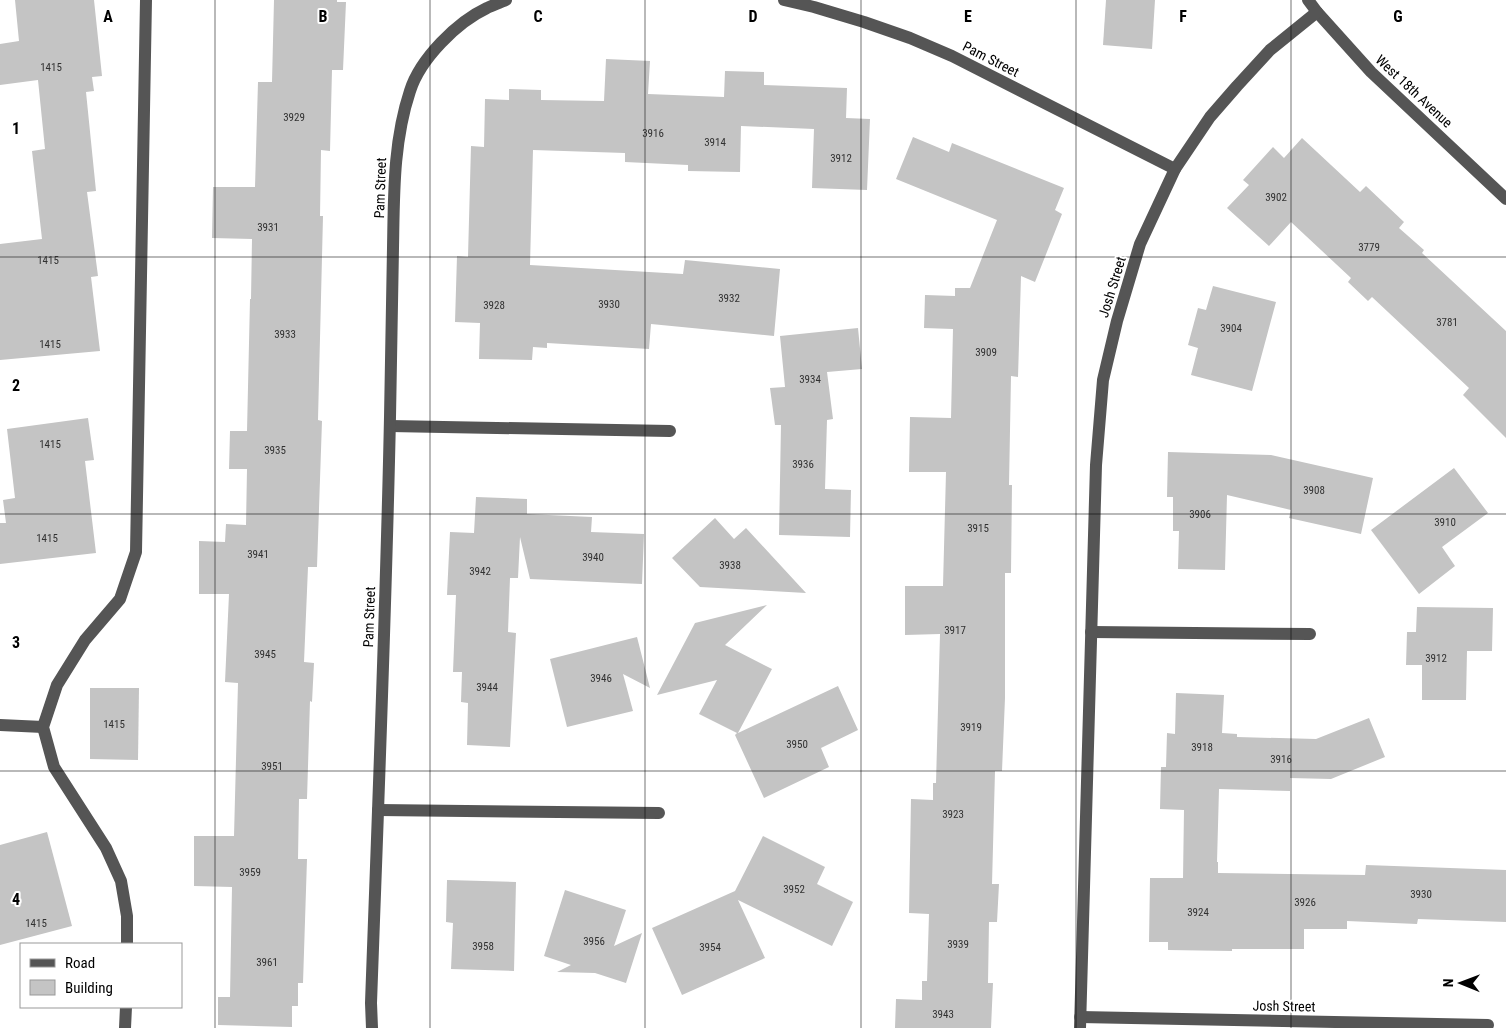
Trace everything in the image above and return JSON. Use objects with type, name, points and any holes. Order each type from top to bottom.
[{"type":"street","points":[[127,943],[127,916],[121,881],[106,848],[54,767],[43,727],[57,685],[85,640],[120,599],[136,552],[146,0]]},
{"type":"street","name":"Pam Street","points":[[372,1028],[371,1003],[397,149],[402,117],[410,88],[424,62],[450,33],[485,8],[506,0]]},
{"type":"street","name":"Pam Street","points":[[784,0],[864,22],[910,38],[952,56],[1175,169]]},
{"type":"street","name":"West 18th Avenue","points":[[1308,0],[1371,72],[1506,199]]},
{"type":"street","name":"Josh Street","points":[[1317,12],[1270,50],[1237,86],[1210,117],[1175,169],[1140,244],[1117,321],[1103,380],[1096,465],[1080,1023],[1488,1026]]},
{"type":"street","points":[[390,426],[670,430]]},
{"type":"street","points":[[1091,632],[1310,634]]},
{"type":"street","points":[[0,725],[43,727]]},
{"type":"street","points":[[378,810],[659,813]]},
{"type":"street","points":[[125,1028],[126,1008]]},
{"type":"building","points":[[15,0],[94,0],[102,76],[92,77],[94,91],[86,92],[96,191],[87,192],[98,276],[91,277],[100,351],[0,360],[0,244],[42,239],[32,151],[45,149],[38,80],[0,85],[0,44],[19,41]]},
{"type":"building","points":[[274,0],[337,0],[337,2],[346,2],[343,70],[332,70],[330,151],[321,150],[320,216],[323,216],[318,420],[322,421],[317,567],[308,567],[304,662],[314,663],[312,702],[310,701],[307,799],[299,799],[298,859],[307,859],[303,983],[298,983],[298,1006],[292,1006],[292,1027],[218,1025],[218,997],[230,997],[232,887],[194,886],[194,836],[234,836],[238,683],[225,682],[229,594],[199,594],[199,541],[225,542],[226,524],[246,525],[247,469],[229,469],[230,431],[247,431],[252,239],[212,238],[213,187],[255,187],[258,82],[272,82]]},
{"type":"building","points":[[1106,0],[1155,0],[1152,49],[1103,45]]},
{"type":"building","points":[[606,59],[650,61],[648,94],[724,97],[725,71],[764,72],[764,85],[847,88],[846,118],[870,119],[867,190],[812,188],[814,129],[741,126],[740,172],[688,171],[688,165],[625,162],[625,153],[533,150],[530,265],[683,274],[685,260],[780,269],[774,336],[651,324],[649,349],[547,343],[547,348],[533,347],[532,360],[479,359],[480,323],[455,322],[457,256],[468,257],[471,146],[484,147],[485,99],[509,100],[509,89],[541,90],[541,100],[604,101]]},
{"type":"building","points":[[913,137],[949,152],[952,143],[1064,188],[1055,210],[1062,214],[1035,282],[1021,276],[1018,377],[1011,376],[1009,485],[1012,485],[1011,573],[1005,573],[1005,698],[1002,771],[995,771],[992,884],[999,884],[997,922],[989,922],[988,983],[993,983],[991,1028],[895,1028],[896,999],[922,1000],[922,981],[927,981],[929,914],[909,913],[911,799],[933,800],[933,783],[936,783],[940,634],[905,635],[905,586],[943,586],[946,472],[909,472],[910,417],[951,418],[953,329],[924,328],[925,295],[955,296],[955,288],[970,288],[997,220],[896,179]]},
{"type":"building","points":[[1302,138],[1360,192],[1366,186],[1404,222],[1399,228],[1424,250],[1422,253],[1506,331],[1506,438],[1463,395],[1469,388],[1372,297],[1368,301],[1348,282],[1351,278],[1291,222],[1269,246],[1227,208],[1249,185],[1243,180],[1273,147],[1284,158]]},
{"type":"building","points":[[1213,286],[1276,302],[1252,391],[1191,375],[1198,348],[1188,345],[1198,308],[1206,310]]},
{"type":"building","points":[[858,328],[862,369],[827,372],[833,419],[827,420],[825,489],[851,490],[850,537],[779,535],[781,425],[775,425],[770,388],[785,387],[780,336]]},
{"type":"building","points":[[88,418],[94,460],[85,461],[96,553],[0,564],[0,523],[6,523],[3,500],[15,498],[7,429]]},
{"type":"building","points":[[1168,452],[1271,455],[1373,478],[1361,534],[1289,518],[1291,510],[1227,495],[1225,570],[1178,569],[1179,531],[1173,531],[1173,497],[1167,497]]},
{"type":"building","points":[[1454,468],[1488,513],[1442,547],[1455,566],[1419,594],[1371,530]]},
{"type":"building","points":[[476,497],[527,499],[527,514],[592,517],[591,532],[644,534],[642,584],[530,579],[520,537],[518,578],[510,578],[508,632],[516,633],[510,747],[467,745],[468,703],[461,702],[462,672],[453,672],[456,595],[447,595],[450,532],[474,533]]},
{"type":"building","points":[[715,518],[734,539],[746,528],[806,593],[700,587],[672,558]]},
{"type":"building","points":[[767,605],[725,645],[772,669],[738,733],[838,686],[858,730],[821,748],[829,767],[764,798],[735,735],[737,733],[699,714],[717,680],[657,695],[695,623]]},
{"type":"building","points":[[1417,607],[1493,608],[1492,651],[1467,651],[1466,700],[1422,700],[1422,665],[1406,665],[1407,632],[1416,632]]},
{"type":"building","points":[[637,637],[650,688],[623,674],[633,711],[567,727],[550,659]]},
{"type":"building","points":[[90,688],[139,688],[138,760],[90,759]]},
{"type":"building","points":[[1176,693],[1224,695],[1222,733],[1237,734],[1237,737],[1316,739],[1369,718],[1385,757],[1331,779],[1290,778],[1290,791],[1219,789],[1218,873],[1365,875],[1366,865],[1506,870],[1506,922],[1418,919],[1417,924],[1347,921],[1347,929],[1304,929],[1304,949],[1168,950],[1168,942],[1149,942],[1150,878],[1183,878],[1184,810],[1160,809],[1161,767],[1166,767],[1167,733],[1175,734]]},
{"type":"building","points":[[47,832],[72,926],[0,945],[0,845]]},
{"type":"building","points":[[763,836],[825,867],[817,884],[853,902],[832,946],[738,900],[765,958],[682,995],[652,928],[735,891]]},
{"type":"building","points":[[447,880],[516,882],[514,971],[451,969],[453,923],[446,922]]},
{"type":"building","points":[[565,890],[626,910],[614,946],[642,933],[626,983],[595,973],[557,972],[571,965],[544,956]]}]
